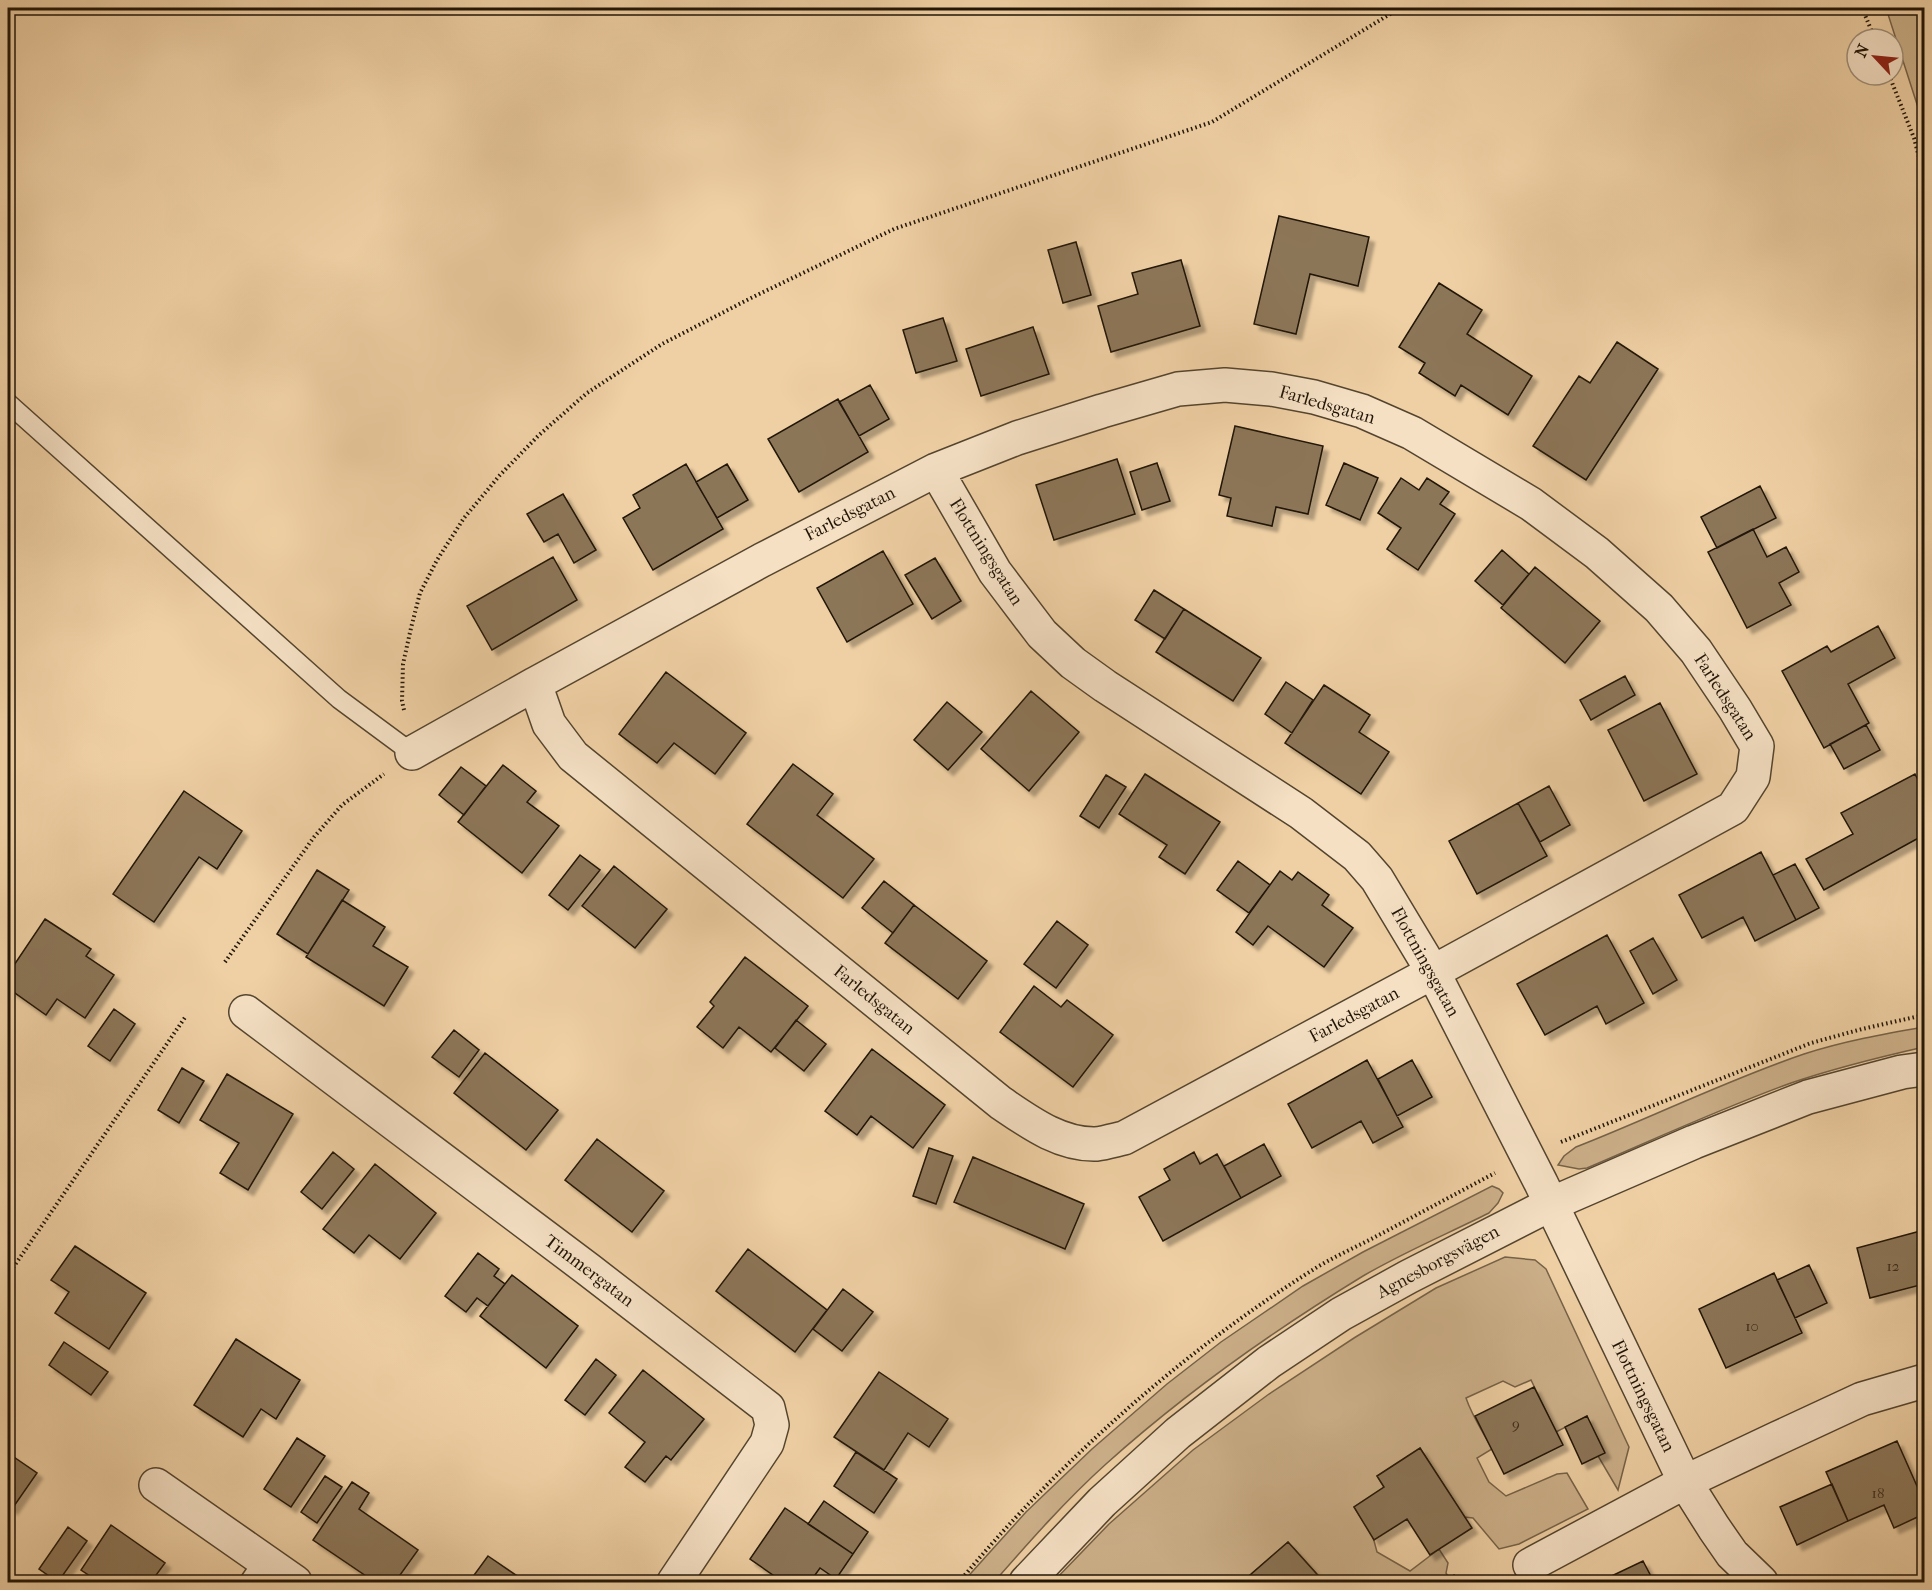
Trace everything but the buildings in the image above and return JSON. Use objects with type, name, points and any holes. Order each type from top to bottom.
[{"type":"street","name":"Farledsgatan","points":[[1225,385],[1271,389],[1314,397],[1362,411],[1412,433],[1531,504],[1597,553],[1659,608],[1701,658],[1757,746],[1753,777],[1733,807],[1124,1138],[1095,1144],[1066,1140],[1031,1123],[1001,1103],[573,756],[549,724],[535,684],[762,560],[936,470],[1017,438],[1102,411],[1178,389],[1225,385]]},
{"type":"street","name":"Flottningsgatan","points":[[936,470],[995,572],[1042,634],[1073,663],[1301,813],[1357,856],[1377,879],[1433,972],[1551,1204],[1685,1482],[1732,1554],[1761,1582]]},
{"type":"street","points":[[412,753],[535,684]]},
{"type":"street","name":"Timmergatan","points":[[246,1012],[768,1408],[772,1425],[767,1443],[674,1582]]},
{"type":"street","name":"Agnesborgsvägen","points":[[1026,1582],[1102,1502],[1178,1433],[1269,1362],[1341,1314],[1551,1204],[1694,1142],[1808,1097],[1902,1072],[1924,1069]]},
{"type":"street","points":[[1530,1565],[1685,1482],[1862,1400],[1924,1381]]},
{"type":"street","points":[[156,1485],[256,1571],[295,1582]]},
{"type":"lane","points":[[8,403],[339,699],[412,753]]},
{"type":"path","points":[[225,962],[314,837],[342,805],[412,753],[402,701],[403,673],[420,593],[437,560],[464,518],[538,435],[587,393],[662,344],[894,229],[1212,122],[1400,8]]},
{"type":"path","points":[[1862,8],[1870,27]]},
{"type":"path","points":[[1894,87],[1914,138],[1924,176]]},
{"type":"path","points":[[8,1275],[186,1016]]},
{"type":"shaded area","points":[[1886,8],[1924,8],[1924,126],[1905,67],[1905,27],[1892,27]]},
{"type":"shaded area","points":[[1924,1027],[1924,1047],[1824,1072],[1791,1083],[1714,1113],[1587,1168],[1579,1169],[1558,1165],[1564,1156],[1576,1147],[1775,1064],[1834,1045]]},
{"type":"shaded area","points":[[1492,1186],[1503,1193],[1489,1213],[1363,1276],[1230,1364],[1167,1412],[1106,1464],[1062,1506],[994,1582],[963,1582],[1026,1512],[1092,1449],[1167,1384],[1221,1342],[1303,1286],[1363,1252]]},
{"type":"shaded area","points":[[1505,1257],[1535,1260],[1546,1269],[1629,1447],[1618,1490],[1598,1456],[1587,1416],[1556,1432],[1531,1380],[1515,1387],[1503,1381],[1466,1398],[1474,1418],[1492,1449],[1477,1458],[1489,1482],[1506,1496],[1557,1474],[1567,1473],[1588,1509],[1519,1544],[1499,1549],[1473,1518],[1464,1517],[1420,1448],[1377,1476],[1384,1487],[1354,1507],[1373,1537],[1377,1552],[1410,1571],[1439,1549],[1448,1563],[1446,1573],[1449,1578],[1442,1582],[1324,1582],[1288,1542],[1242,1582],[1053,1582],[1109,1524],[1193,1450],[1269,1394],[1436,1288]]}]
